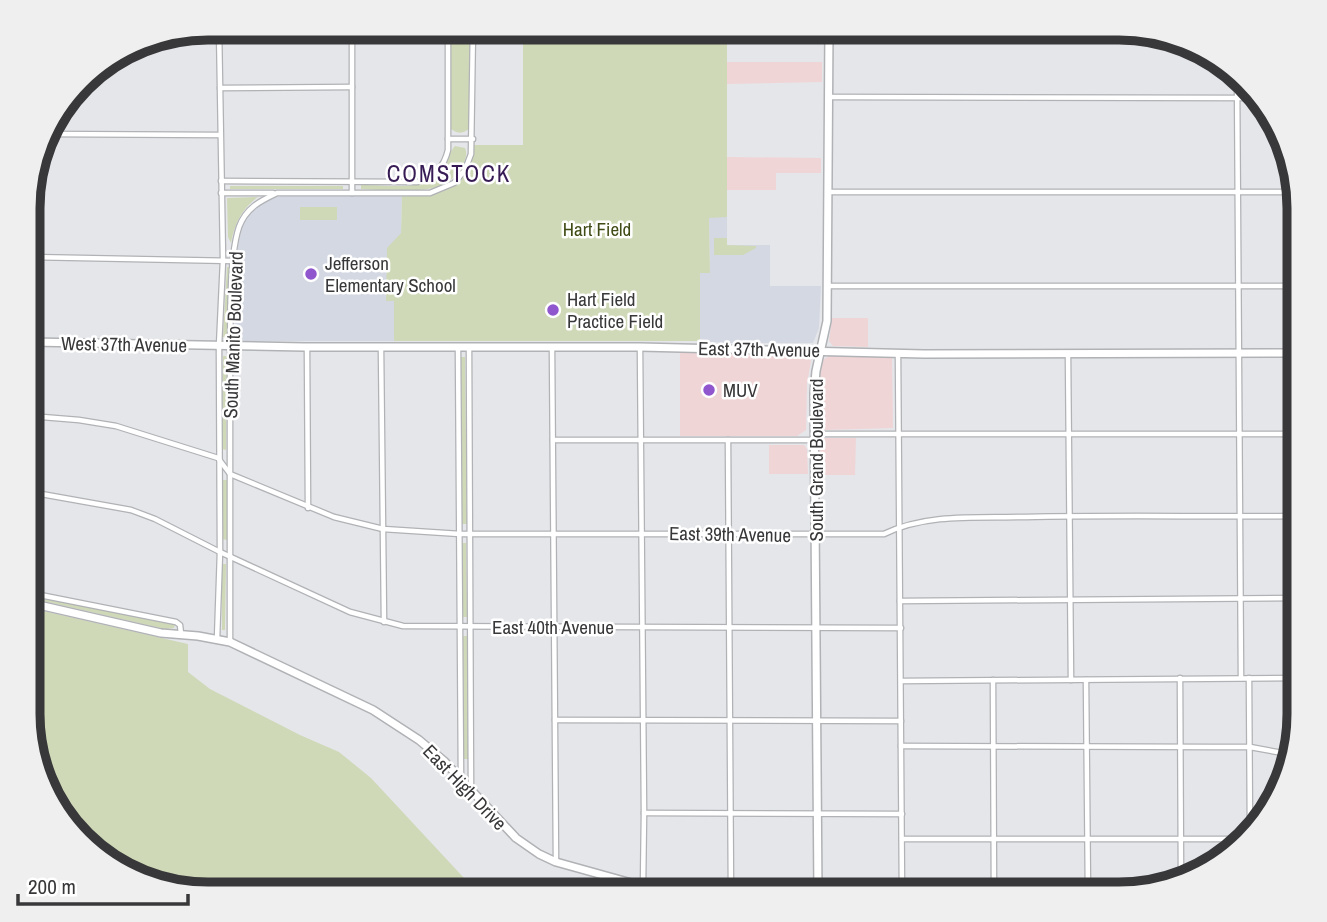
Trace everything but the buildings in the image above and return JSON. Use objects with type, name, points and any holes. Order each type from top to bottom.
[{"type":"main road","name":"South Grand Boulevard","points":[[818,882],[814,393],[827,321],[829,41]]},
{"type":"main road","name":"West 37th Avenue","points":[[40,342],[219,346]]},
{"type":"main road","name":"East 37th Avenue","points":[[219,346],[640,346],[898,352],[1286,353]]},
{"type":"main road","name":"East High Drive","points":[[41,605],[161,633],[230,642],[381,715],[419,740],[461,779],[516,838],[539,854],[556,862],[627,881]]},
{"type":"street","name":"South Manito Boulevard","points":[[217,639],[220,552],[219,346],[223,260],[219,40]]},
{"type":"street","points":[[352,40],[352,193]]},
{"type":"street","points":[[221,181],[352,183],[422,181],[431,176],[443,165],[448,150],[448,40]]},
{"type":"street","points":[[221,193],[430,193],[447,187],[465,170],[471,154],[473,40]]},
{"type":"street","points":[[220,88],[352,88]]},
{"type":"street","points":[[1237,90],[1241,678]]},
{"type":"street","points":[[829,97],[1245,98]]},
{"type":"street","points":[[58,134],[220,135]]},
{"type":"street","points":[[448,139],[473,139]]},
{"type":"street","points":[[828,192],[1285,192]]},
{"type":"street","name":"South Manito Boulevard","points":[[230,642],[230,346],[233,261],[236,237],[246,213],[258,201],[277,193]]},
{"type":"street","points":[[40,257],[233,261]]},
{"type":"street","points":[[828,286],[1286,286]]},
{"type":"street","points":[[458,346],[461,779]]},
{"type":"street","points":[[469,346],[471,790]]},
{"type":"street","points":[[640,346],[643,881]]},
{"type":"street","points":[[307,347],[309,508]]},
{"type":"street","points":[[381,347],[384,622]]},
{"type":"street","points":[[552,347],[556,862]]},
{"type":"street","points":[[898,352],[902,882]]},
{"type":"street","points":[[1068,353],[1071,680]]},
{"type":"street","points":[[40,417],[79,419],[116,426],[218,458]]},
{"type":"street","points":[[553,440],[728,440],[899,434],[1286,434]]},
{"type":"street","points":[[728,440],[731,882]]},
{"type":"street","name":"East 39th Avenue","points":[[218,458],[230,474],[334,517],[383,529],[460,534],[884,534],[900,526],[938,519],[1286,516]]},
{"type":"street","name":"East 40th Avenue","points":[[41,494],[131,510],[350,612],[403,626],[901,628]]},
{"type":"street","points":[[41,595],[176,622],[180,625],[181,634]]},
{"type":"street","points":[[900,601],[1286,598]]},
{"type":"street","points":[[1180,678],[1181,869]]},
{"type":"street","points":[[1249,678],[1250,818]]},
{"type":"street","points":[[901,681],[1286,678]]},
{"type":"street","points":[[993,680],[994,882]]},
{"type":"street","points":[[1086,680],[1088,882]]},
{"type":"street","points":[[555,720],[901,721]]},
{"type":"street","points":[[901,746],[1250,747],[1282,753]]},
{"type":"street","points":[[644,813],[902,814]]},
{"type":"street","points":[[902,839],[1230,839]]},
{"type":"shaded area","points":[[727,62],[822,62],[822,82],[727,84]]},
{"type":"shaded area","points":[[727,157],[821,158],[821,173],[776,173],[776,190],[727,190]]},
{"type":"shaded area","name":"Jefferson Elementary School","points":[[281,196],[402,196],[401,233],[387,301],[394,301],[394,341],[241,341],[234,337],[241,227],[254,208],[266,200]]},
{"type":"shaded area","points":[[709,217],[727,217],[727,245],[770,245],[770,286],[821,286],[819,328],[813,343],[700,341],[700,272],[710,272]]},
{"type":"shaded area","points":[[832,318],[868,318],[868,347],[833,346],[829,341]]},
{"type":"shaded area","points":[[680,352],[807,355],[811,361],[807,384],[806,430],[797,436],[680,436]]},
{"type":"shaded area","points":[[830,355],[892,357],[893,428],[820,428],[819,382],[823,360]]},
{"type":"shaded area","points":[[823,438],[856,438],[855,475],[819,475],[819,442]]},
{"type":"shaded area","points":[[769,445],[804,445],[807,449],[808,474],[769,474]]},
{"type":"green space","points":[[451,40],[470,40],[470,128],[460,133],[451,129]]},
{"type":"green space","name":"Hart Field","points":[[523,40],[727,41],[727,217],[709,218],[710,273],[700,273],[700,341],[394,341],[394,301],[386,301],[387,248],[401,233],[402,196],[429,195],[451,187],[466,172],[474,145],[523,145]]},
{"type":"green space","points":[[455,146],[465,148],[465,160],[455,176],[440,186],[413,190],[361,189],[361,185],[406,186],[427,182],[443,170]]},
{"type":"green space","points":[[230,186],[343,186],[343,189],[230,189]]},
{"type":"green space","points":[[258,197],[240,217],[231,243],[228,237],[227,198]]},
{"type":"green space","points":[[300,207],[337,207],[337,220],[300,220]]},
{"type":"green space","points":[[714,238],[727,238],[727,245],[756,248],[743,255],[714,255]]},
{"type":"green space","points":[[227,267],[230,267],[227,337],[223,337]]},
{"type":"green space","points":[[223,356],[227,356],[226,450],[222,449]]},
{"type":"green space","points":[[461,357],[465,357],[467,524],[462,524]]},
{"type":"green space","points":[[222,480],[227,480],[227,540],[222,539]]},
{"type":"green space","points":[[462,543],[466,543],[467,617],[463,617]]},
{"type":"green space","points":[[222,564],[226,564],[225,630],[222,630]]},
{"type":"green space","points":[[41,597],[175,625],[174,628],[165,629],[41,600]]},
{"type":"green space","points":[[41,610],[188,644],[188,672],[210,689],[339,752],[371,778],[464,878],[471,881],[198,881],[165,876],[124,859],[106,847],[82,824],[63,798],[49,768],[41,724]]},
{"type":"green space","points":[[463,636],[467,636],[468,759],[464,759]]},
{"type":"place","name":"Jefferson Elementary School","points":[[311,274]]},
{"type":"place","name":"Hart Field Practice Field","points":[[553,310]]},
{"type":"place","name":"MUV","points":[[709,390]]},
{"type":"district","name":"COMSTOCK","points":[[449,174]]}]
